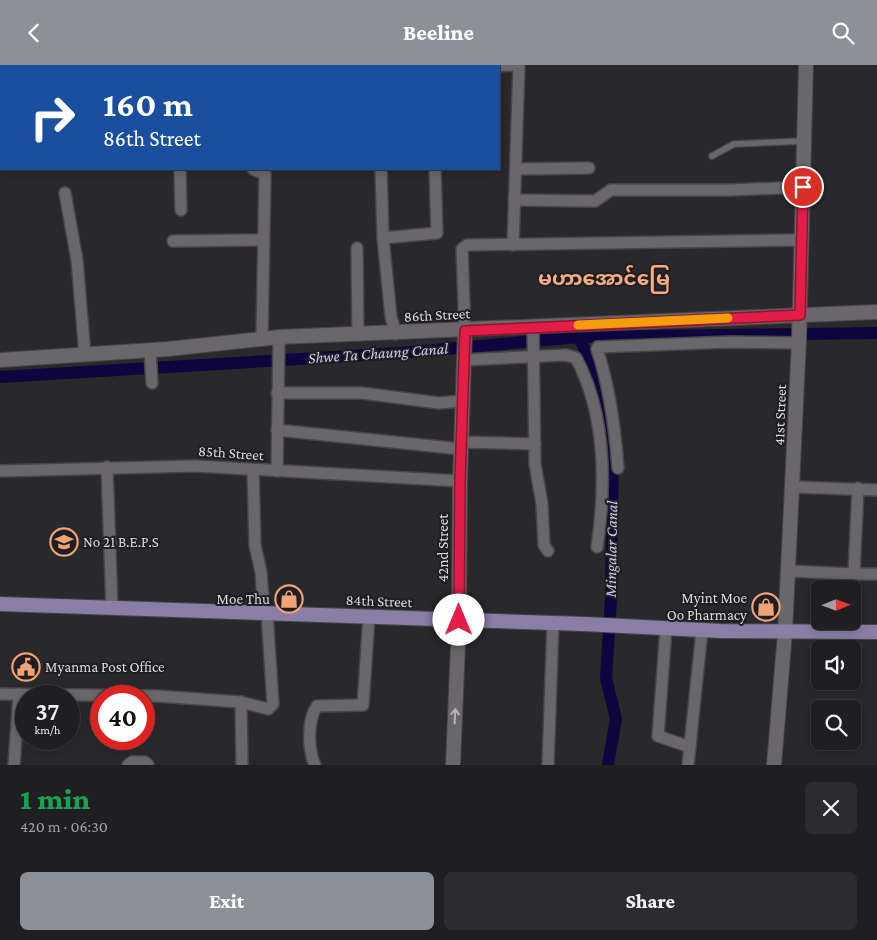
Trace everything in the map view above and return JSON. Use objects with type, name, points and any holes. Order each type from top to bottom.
[{"type":"main road","name":"41st Street","points":[[774,765],[794,487],[806,65]]},
{"type":"main road","name":"86th Street","points":[[0,360],[85,355],[151,356],[262,339],[278,344],[358,335],[464,335],[533,332],[800,318],[877,312]]},
{"type":"main road","name":"42nd Street","points":[[453,765],[459,620],[464,335]]},
{"type":"main road","name":"84th Street","points":[[0,604],[592,624],[702,630],[877,632]]},
{"type":"street","points":[[500,66],[514,65]]},
{"type":"street","points":[[513,245],[519,65]]},
{"type":"street","points":[[516,169],[589,168]]},
{"type":"street","points":[[180,170],[181,210]]},
{"type":"street","points":[[381,170],[383,238],[391,317],[396,334]]},
{"type":"street","points":[[383,238],[437,233],[435,170]]},
{"type":"street","points":[[262,339],[266,171]]},
{"type":"street","points":[[514,200],[595,201],[611,190],[730,190],[803,187]]},
{"type":"street","points":[[65,193],[77,259],[85,355]]},
{"type":"street","points":[[173,241],[263,240]]},
{"type":"street","points":[[464,335],[462,249],[467,245],[802,240]]},
{"type":"street","points":[[358,248],[358,335]]},
{"type":"street","points":[[533,332],[535,464],[542,504],[544,545],[548,551]]},
{"type":"street","points":[[618,468],[609,395],[596,349],[598,347],[731,342],[799,342]]},
{"type":"street","points":[[277,471],[278,344]]},
{"type":"street","points":[[464,359],[534,355],[573,355],[576,357],[591,388],[600,436],[601,519],[597,547]]},
{"type":"street","points":[[151,356],[152,379]]},
{"type":"street","points":[[278,393],[362,393],[439,403],[462,401]]},
{"type":"street","points":[[277,430],[461,445],[535,444]]},
{"type":"street","name":"85th Street","points":[[0,471],[195,465],[460,481]]},
{"type":"street","points":[[107,467],[112,608]]},
{"type":"street","points":[[80,695],[157,696],[242,702],[268,709],[273,704],[261,572],[255,545],[253,470]]},
{"type":"street","points":[[794,487],[877,490]]},
{"type":"street","points":[[854,574],[858,489]]},
{"type":"street","points":[[789,571],[877,574]]},
{"type":"street","points":[[316,765],[313,759],[310,735],[314,712],[317,706],[363,705],[369,616]]},
{"type":"street","points":[[548,765],[553,623]]},
{"type":"street","points":[[666,628],[658,736],[690,747]]},
{"type":"street","points":[[688,765],[702,630]]},
{"type":"street","points":[[0,694],[15,694]]},
{"type":"street","points":[[242,702],[242,765]]},
{"type":"street","points":[[14,765],[15,750]]},
{"type":"street","points":[[128,765],[132,762],[144,762],[148,765]]},
{"type":"lane","points":[[712,156],[734,144],[804,141]]},
{"type":"waterway","name":"Shwe Ta Chaung Canal","points":[[0,377],[400,353],[579,337],[877,333]]},
{"type":"waterway","name":"Mingalar Canal","points":[[579,337],[601,384],[613,451],[611,599],[606,678],[616,719],[608,765]]},
{"type":"slow traffic","points":[[578,325],[728,318]]},
{"type":"place","name":"No 21 B.E.P.S","points":[[64,542]]},
{"type":"place","name":"Moe Thu","points":[[289,599]]},
{"type":"place","name":"Myint Moe Oo Pharmacy","points":[[766,607]]},
{"type":"place","name":"Myanma Post Office","points":[[26,667]]},
{"type":"district","name":"မဟာအောင်မြေ","points":[[604,278]]},
{"type":"route","points":[[459,620],[460,481],[465,331],[800,315],[803,187]]}]
